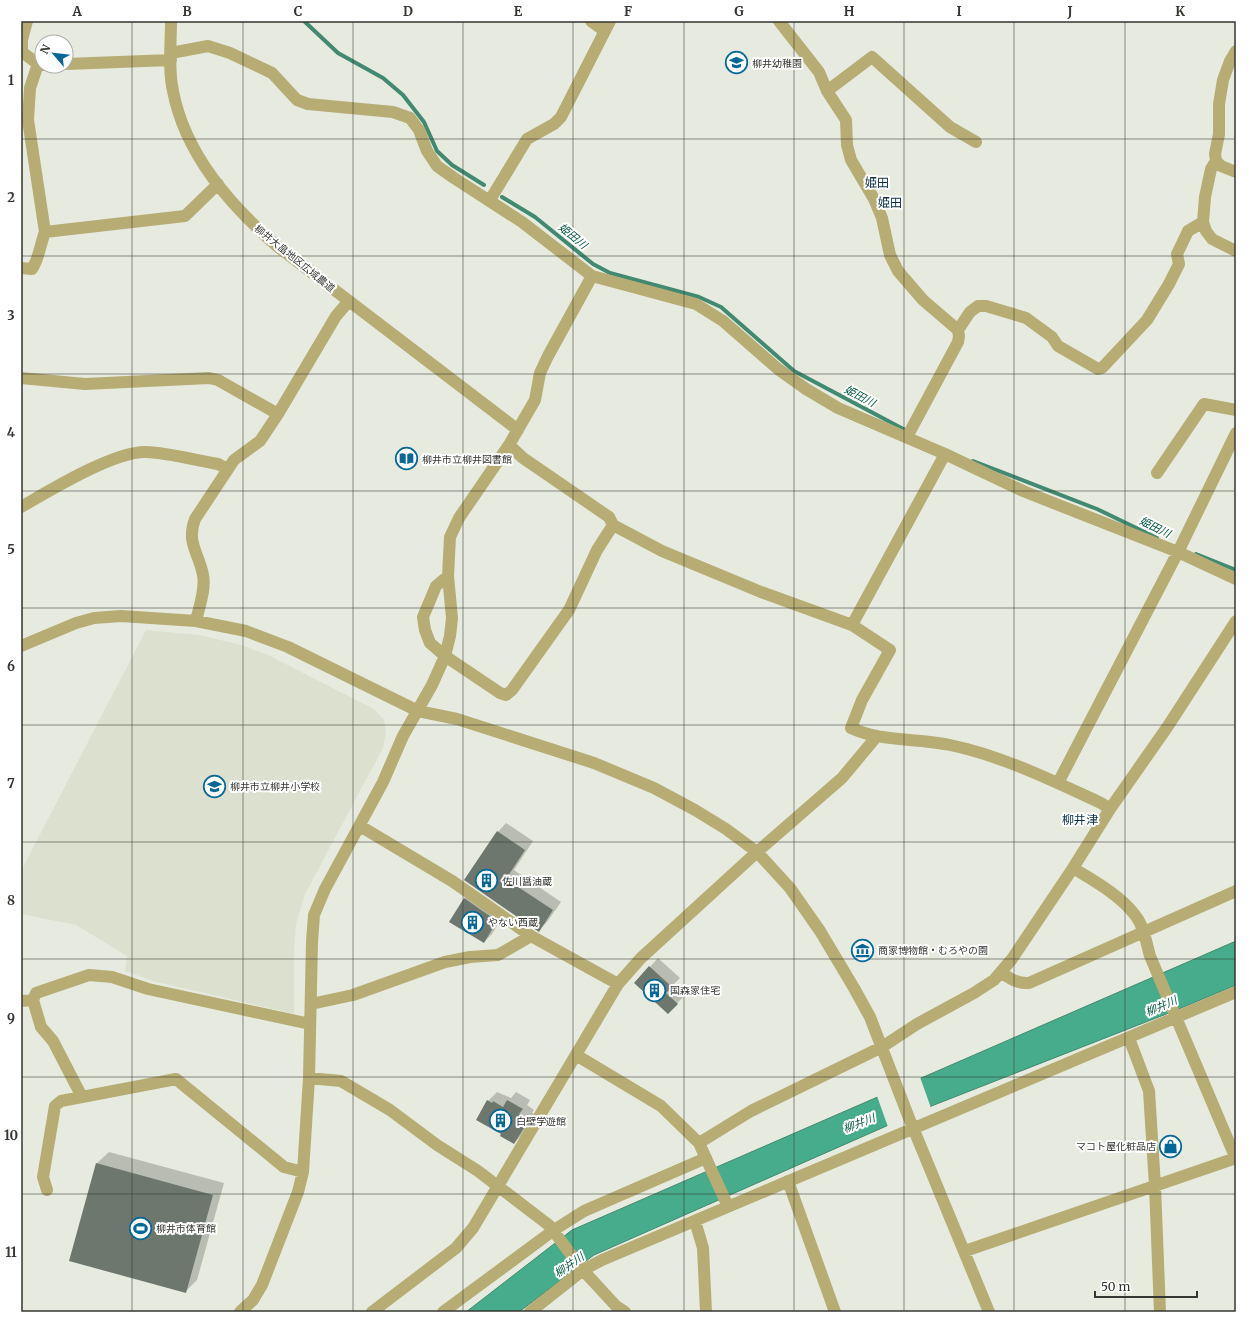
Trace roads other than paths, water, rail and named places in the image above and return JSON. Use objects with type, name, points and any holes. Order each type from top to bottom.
[{"type":"street","points":[[27,21],[22,40],[22,52],[34,60]]},
{"type":"street","name":"柳井大畠地区広域農道","points":[[171,21],[172,90],[181,121],[187,135],[218,184],[256,227],[349,301],[518,430]]},
{"type":"street","points":[[490,200],[528,139],[554,124],[561,118],[608,26],[591,21]]},
{"type":"street","points":[[779,21],[819,72],[827,91],[846,120],[847,145],[851,160],[874,199],[882,218],[890,255],[898,272],[923,300],[958,330],[958,342],[907,437]]},
{"type":"street","points":[[74,63],[171,57],[208,46],[230,53],[272,73],[297,100],[308,104],[393,112],[410,118],[419,130],[427,151],[437,166],[522,222],[592,276],[696,304],[723,321],[778,369],[806,389],[838,408],[945,454],[1023,491],[1178,552],[1236,579]]},
{"type":"street","points":[[1236,51],[1230,61],[1223,80],[1219,104],[1220,134],[1215,154],[1216,161],[1221,166],[1236,172]]},
{"type":"street","points":[[827,91],[872,57],[950,127],[976,142]]},
{"type":"street","points":[[21,268],[32,269],[37,262],[40,246],[45,232],[28,120],[30,88],[36,74]]},
{"type":"street","points":[[1216,161],[1211,169],[1205,197],[1203,222],[1206,231],[1212,240],[1236,251]]},
{"type":"street","points":[[45,232],[185,216],[218,184]]},
{"type":"street","points":[[958,330],[970,312],[978,306],[986,306],[1026,318],[1042,328],[1064,350],[1098,369],[1102,368],[1147,320],[1169,284],[1179,264],[1177,254],[1188,231],[1203,222]]},
{"type":"street","points":[[242,1312],[254,1300],[262,1285],[298,1192],[303,1172],[314,915],[325,890],[392,764],[403,736],[418,711],[445,656],[450,636],[452,618],[448,576],[450,537],[460,518],[509,445],[535,400],[540,373],[592,276]]},
{"type":"street","points":[[196,621],[203,589],[204,576],[191,540],[192,527],[195,519],[227,468],[234,460],[260,442],[336,316],[349,301]]},
{"type":"street","points":[[21,378],[85,384],[209,378],[218,380],[278,414]]},
{"type":"street","points":[[1157,473],[1204,404],[1236,410]]},
{"type":"street","points":[[1058,783],[1178,552],[1235,436]]},
{"type":"street","points":[[509,445],[523,458],[609,517],[613,525],[684,560],[761,592],[852,625],[890,650],[862,700],[851,728],[866,735],[949,745],[1020,767],[1058,783],[1110,809]]},
{"type":"street","points":[[21,507],[79,474],[122,457],[144,452],[218,464],[227,468]]},
{"type":"street","points":[[852,625],[945,454]]},
{"type":"street","points":[[448,576],[436,586],[423,618],[430,644],[445,656],[500,693],[506,694],[512,690],[569,610],[593,558],[613,525]]},
{"type":"street","points":[[21,646],[62,628],[94,618],[121,616],[196,621],[246,631],[288,647],[418,711],[457,719],[594,762],[654,788],[695,810],[756,852],[790,888],[820,931],[870,1017],[911,1124],[990,1312]]},
{"type":"street","points":[[699,1143],[751,1111],[882,1047],[918,1024],[974,993],[1002,973],[1073,868],[1110,809],[1168,726],[1236,621]]},
{"type":"street","points":[[372,1312],[456,1248],[473,1228],[618,984],[641,958],[756,852],[842,778],[877,736]]},
{"type":"street","points":[[360,826],[452,881],[531,936],[618,984]]},
{"type":"street","points":[[964,1252],[1236,1158],[1150,956],[1144,932],[1135,915],[1120,900],[1073,868]]},
{"type":"street","points":[[1002,973],[1022,984],[1029,983],[1236,891]]},
{"type":"street","points":[[311,1004],[353,995],[445,962],[470,956],[498,955],[531,936]]},
{"type":"street","points":[[82,1097],[53,1041],[41,1027],[27,1001],[36,993],[73,979],[89,975],[112,977],[148,989],[310,1024]]},
{"type":"street","points":[[530,1312],[582,1269],[695,1221],[726,1205],[788,1181],[911,1124],[1129,1038],[1174,1012],[1236,992]]},
{"type":"street","points":[[1129,1038],[1149,1091],[1155,1186],[1160,1312]]},
{"type":"street","points":[[576,1055],[661,1106],[699,1143],[726,1205]]},
{"type":"street","points":[[308,1078],[341,1081],[390,1110],[437,1145],[478,1171],[556,1232],[582,1269],[616,1306],[625,1312]]},
{"type":"street","points":[[48,1190],[43,1177],[56,1106],[61,1101],[176,1079],[284,1167],[303,1172]]},
{"type":"street","points":[[443,1312],[584,1211],[709,1163]]},
{"type":"street","points":[[788,1181],[834,1312]]},
{"type":"street","points":[[695,1221],[703,1248],[706,1312]]},
{"type":"water","name":"柳井川","points":[[1236,941],[1236,985],[1174,1011],[934,1105],[594,1255],[519,1312],[466,1312],[572,1230]]},
{"type":"waterway","name":"姫田川","points":[[304,21],[338,53],[383,78],[403,95],[424,122],[437,151],[452,165],[484,185]]},
{"type":"waterway","name":"姫田川","points":[[502,197],[535,217],[593,264],[610,273],[699,297],[721,307],[794,371],[907,431]]},
{"type":"waterway","name":"姫田川","points":[[973,461],[1097,509],[1157,538]]},
{"type":"waterway","name":"姫田川","points":[[1196,554],[1236,570]]},
{"type":"place","name":"柳井幼稚園","points":[[737,63]]},
{"type":"place","name":"柳井市立柳井図書館","points":[[407,459]]},
{"type":"place","name":"柳井市立柳井小学校","points":[[214,786]]},
{"type":"place","name":"佐川醤油蔵","points":[[486,881]]},
{"type":"place","name":"やない西蔵","points":[[473,922]]},
{"type":"place","name":"商家博物館・むろやの園","points":[[863,950]]},
{"type":"place","name":"国森家住宅","points":[[655,990]]},
{"type":"place","name":"白壁学遊館","points":[[501,1121]]},
{"type":"place","name":"マコト屋化粧品店","points":[[1171,1146]]},
{"type":"place","name":"柳井市体育館","points":[[141,1228]]},
{"type":"district","name":"姫田","points":[[877,183]]},
{"type":"district","name":"姫田","points":[[890,203]]},
{"type":"district","name":"柳井津","points":[[1080,820]]}]
